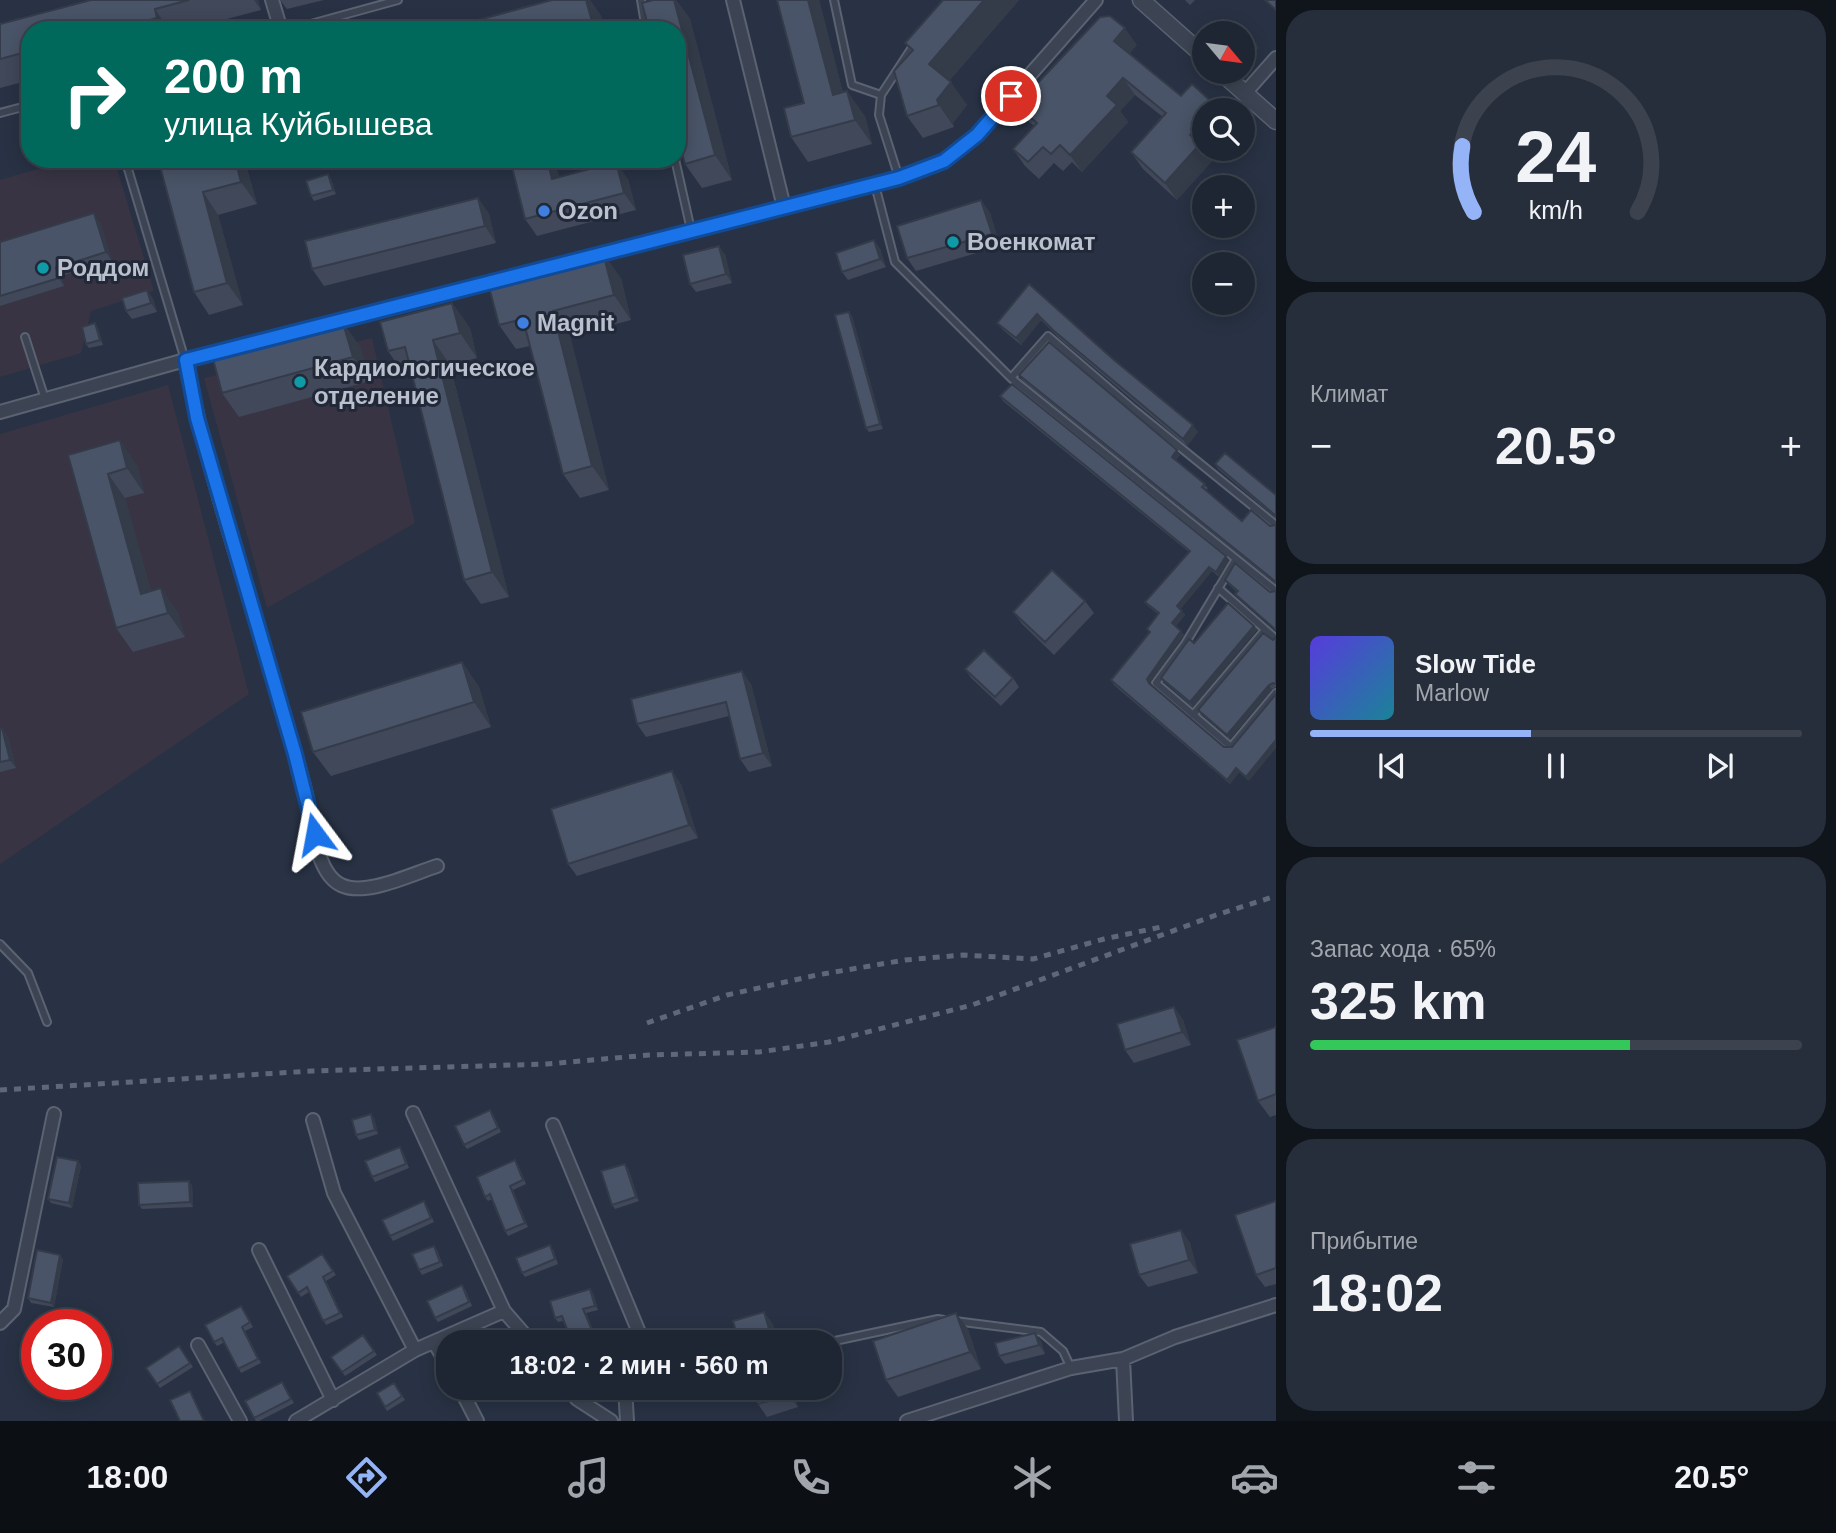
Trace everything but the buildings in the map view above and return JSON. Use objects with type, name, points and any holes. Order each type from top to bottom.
[{"type":"street","points":[[272,0],[278,21]]},
{"type":"street","points":[[733,0],[784,206]]},
{"type":"street","points":[[0,412],[186,360],[899,178],[944,161],[977,135],[1096,0]]},
{"type":"street","points":[[1140,0],[1192,46]]},
{"type":"street","points":[[1245,93],[1276,58]]},
{"type":"street","points":[[1235,84],[1276,121]]},
{"type":"street","points":[[186,360],[197,418],[295,754],[325,871],[340,885],[362,890],[437,866]]},
{"type":"street","points":[[0,1324],[14,1309],[54,1114]]},
{"type":"street","points":[[413,1114],[504,1311],[521,1330]]},
{"type":"street","points":[[313,1121],[334,1193],[415,1350]]},
{"type":"street","points":[[553,1125],[638,1330]]},
{"type":"street","points":[[259,1250],[333,1400]]},
{"type":"street","points":[[907,1421],[1071,1368],[1123,1359],[1175,1337],[1276,1306]]},
{"type":"street","points":[[296,1421],[415,1350],[504,1311]]},
{"type":"street","points":[[433,1342],[436,1347]]},
{"type":"street","points":[[198,1345],[240,1421]]},
{"type":"street","points":[[1123,1359],[1126,1421]]},
{"type":"street","points":[[466,1400],[477,1421]]},
{"type":"street","points":[[579,1400],[611,1421]]},
{"type":"street","points":[[626,1400],[627,1421]]},
{"type":"lane","points":[[322,21],[398,0]]},
{"type":"lane","points":[[641,0],[644,21]]},
{"type":"lane","points":[[834,0],[852,85],[881,95]]},
{"type":"lane","points":[[899,178],[879,116],[881,95],[915,43]]},
{"type":"lane","points":[[0,113],[21,107]]},
{"type":"lane","points":[[128,168],[186,360]]},
{"type":"lane","points":[[677,168],[691,230]]},
{"type":"lane","points":[[875,183],[895,262],[1011,378],[1276,591]]},
{"type":"lane","points":[[1011,378],[1048,336],[1132,409],[1276,525]]},
{"type":"lane","points":[[25,337],[45,399]]},
{"type":"lane","points":[[1236,559],[1185,644],[1156,683],[1231,747],[1276,693]]},
{"type":"lane","points":[[1218,588],[1276,639]]},
{"type":"lane","points":[[1193,715],[1265,629]]},
{"type":"lane","points":[[0,944],[28,972],[47,1022]]},
{"type":"lane","points":[[842,1339],[938,1319],[1041,1332],[1063,1352],[1071,1368]]},
{"type":"shaded area","points":[[41,168],[117,168],[154,291],[91,311],[81,353],[0,377],[0,180]]},
{"type":"shaded area","points":[[372,338],[415,523],[267,608],[204,378]]},
{"type":"shaded area","points":[[168,385],[249,694],[0,864],[0,434]]},
{"type":"railway","points":[[0,1090],[312,1071],[547,1064],[649,1055],[759,1052],[829,1042],[972,1005],[1216,915],[1276,896]]},
{"type":"railway","points":[[647,1023],[727,995],[817,975],[905,960],[963,955],[1033,959],[1104,939],[1161,927]]},
{"type":"place","name":"Ozon","points":[[544,211]]},
{"type":"place","name":"Военкомат","points":[[953,242]]},
{"type":"place","name":"Роддом","points":[[43,268]]},
{"type":"place","name":"Magnit","points":[[523,323]]},
{"type":"place","name":"Кардиологическое отделение","points":[[300,382]]},
{"type":"route","points":[[315,834],[295,754],[197,418],[186,360],[899,178],[944,161],[977,135],[1011,96]]}]
